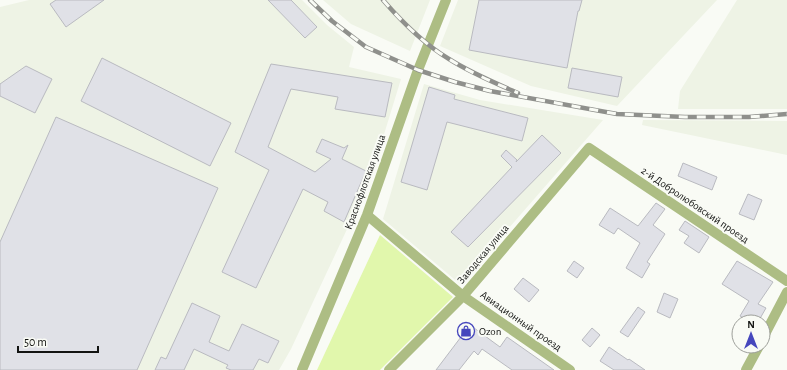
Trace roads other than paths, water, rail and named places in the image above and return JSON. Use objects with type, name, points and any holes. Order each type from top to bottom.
[{"type":"street","name":"Краснофлотская улица","points":[[302,370],[367,215],[418,70],[446,0]]},
{"type":"street","name":"2-й Добролюбовский проезд","points":[[589,148],[787,281]]},
{"type":"street","name":"Заводская улица","points":[[389,370],[463,296],[589,148]]},
{"type":"street","name":"Авиационный проезд","points":[[367,215],[463,296],[570,370]]},
{"type":"street","points":[[771,323],[787,292]]},
{"type":"street","points":[[746,370],[755,354]]},
{"type":"railway","points":[[310,0],[332,21],[366,47],[418,70],[490,91],[617,114],[685,117],[749,117],[787,114]]},
{"type":"railway","points":[[383,0],[431,47],[474,73],[518,93]]},
{"type":"place","name":"Ozon","points":[[466,331]]}]
